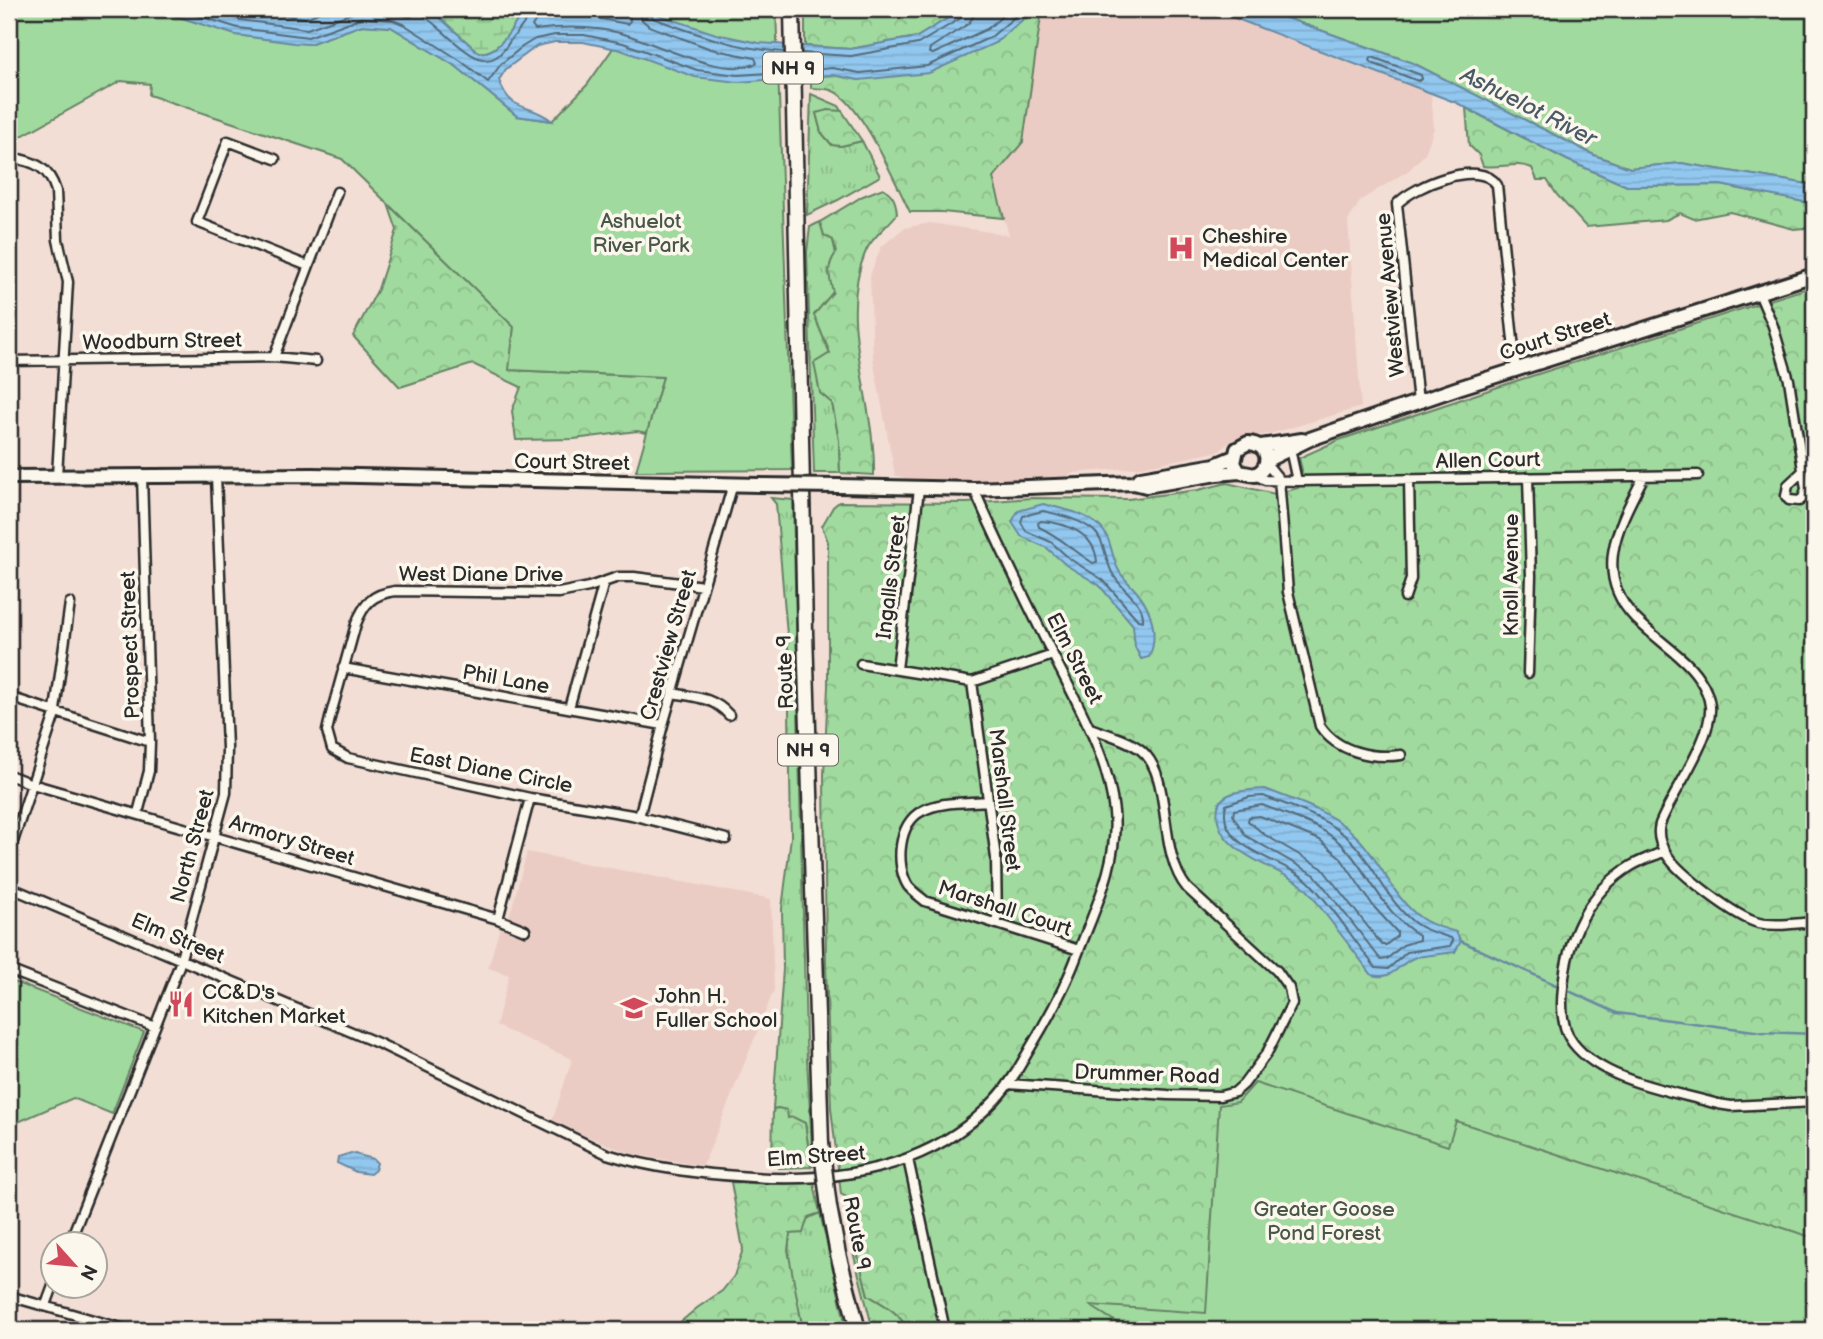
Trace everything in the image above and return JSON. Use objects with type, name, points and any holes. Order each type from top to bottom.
[{"type":"highway","name":"Route 9","points":[[792,10],[805,632],[821,1144],[838,1254],[858,1330]]},
{"type":"main road","name":"Court Street","points":[[9,477],[313,475],[974,489],[1134,482],[1146,486],[1239,472],[1255,475],[1262,471],[1267,462],[1310,439],[1516,369],[1814,275]]},
{"type":"main road","name":"Court Street","points":[[1134,482],[1141,478],[1215,465],[1234,457],[1237,449],[1244,444],[1261,446],[1310,439]]},
{"type":"main road","points":[[1261,446],[1266,453],[1267,462]]},
{"type":"main road","points":[[1234,457],[1239,472]]},
{"type":"street","points":[[275,159],[228,141],[197,222],[308,266]]},
{"type":"street","points":[[12,158],[36,163],[54,183],[56,191],[58,240],[68,282],[57,476]]},
{"type":"street","name":"Westview Avenue","points":[[1418,402],[1397,204],[1411,191],[1443,179],[1475,174],[1493,179],[1499,193],[1516,369]]},
{"type":"street","points":[[274,357],[337,192]]},
{"type":"street","points":[[1759,293],[1773,326],[1790,380],[1802,472]]},
{"type":"street","name":"Woodburn Street","points":[[9,361],[274,357],[316,361]]},
{"type":"street","points":[[1290,449],[1297,481]]},
{"type":"street","points":[[1267,462],[1279,479],[1288,592],[1320,726],[1326,735],[1343,746],[1372,756],[1401,755]]},
{"type":"street","name":"Prospect Street","points":[[138,813],[149,771],[150,742],[142,475]]},
{"type":"street","name":"Allen Court","points":[[1255,475],[1265,480],[1297,481],[1698,475]]},
{"type":"street","name":"North Street","points":[[75,1230],[180,958],[226,793],[228,774],[216,476]]},
{"type":"street","points":[[1644,476],[1616,534],[1612,561],[1616,588],[1622,602],[1635,618],[1690,665],[1698,676],[1710,705],[1703,737],[1658,833],[1668,857],[1698,885],[1740,916],[1771,925],[1814,922]]},
{"type":"street","name":"Knoll Avenue","points":[[1528,477],[1531,576],[1528,673]]},
{"type":"street","points":[[1405,597],[1411,579],[1409,478]]},
{"type":"street","name":"Crestview Street","points":[[639,817],[733,484]]},
{"type":"street","name":"Ingalls Street","points":[[897,669],[919,489]]},
{"type":"street","name":"Elm Street","points":[[9,887],[380,1044],[607,1154],[653,1167],[697,1173],[784,1178],[857,1173],[908,1159],[958,1133],[990,1106],[1008,1084],[1062,994],[1107,875],[1114,831],[1111,797],[1090,728],[996,540],[974,489]]},
{"type":"street","name":"West Diane Drive","points":[[343,668],[356,624],[368,602],[384,592],[559,593],[618,577],[703,586]]},
{"type":"street","points":[[569,708],[604,582]]},
{"type":"street","points":[[9,854],[55,712],[69,603]]},
{"type":"street","points":[[861,664],[972,682],[1053,655]]},
{"type":"street","name":"Phil Lane","points":[[343,668],[663,725]]},
{"type":"street","name":"East Diane Circle","points":[[343,668],[327,731],[329,742],[338,754],[530,797],[639,817],[726,839]]},
{"type":"street","name":"Marshall Street","points":[[972,682],[996,858],[996,924]]},
{"type":"street","points":[[673,693],[711,700],[720,704],[729,715]]},
{"type":"street","points":[[9,696],[150,742]]},
{"type":"street","name":"Drummer Road","points":[[1008,1084],[1091,1091],[1220,1096],[1235,1092],[1266,1053],[1292,1003],[1289,988],[1277,971],[1213,914],[1181,881],[1170,855],[1157,778],[1149,758],[1130,743],[1090,728]]},
{"type":"street","name":"Armory Street","points":[[9,775],[32,784],[498,919],[525,930]]},
{"type":"street","points":[[498,919],[530,797]]},
{"type":"street","name":"Marshall Court","points":[[988,800],[940,806],[922,811],[912,819],[901,845],[901,860],[907,885],[925,901],[1079,950]]},
{"type":"street","points":[[1814,814],[1814,822]]},
{"type":"street","points":[[1665,851],[1631,866],[1616,877],[1581,919],[1568,954],[1562,995],[1562,1012],[1572,1042],[1600,1067],[1620,1076],[1718,1104],[1731,1106],[1814,1102]]},
{"type":"street","points":[[9,970],[155,1027]]},
{"type":"street","points":[[908,1159],[945,1330]]},
{"type":"street","points":[[9,1296],[128,1330]]},
{"type":"street","points":[[46,1305],[48,1300]]},
{"type":"shaded area","name":"Cheshire Medical Center","points":[[1042,9],[1211,9],[1431,93],[1434,128],[1425,154],[1409,170],[1361,200],[1348,221],[1361,407],[1270,434],[1243,437],[1228,443],[1220,451],[1142,467],[1025,480],[910,480],[895,475],[873,359],[870,275],[881,247],[904,228],[930,223],[1009,235],[993,178],[1023,142]]},
{"type":"shaded area","name":"John H. Fuller School","points":[[527,852],[771,899],[774,990],[703,1166],[631,1154],[552,1122],[572,1059],[496,1026],[509,975],[488,968],[500,927],[506,929]]},
{"type":"green space","name":"Ashuelot River Park","points":[[9,9],[154,9],[236,35],[309,44],[362,25],[391,27],[457,67],[517,116],[552,121],[587,85],[623,34],[657,9],[776,9],[792,470],[636,471],[663,377],[509,370],[514,327],[342,159],[149,95],[150,84],[121,81],[9,143]]},
{"type":"green space","points":[[424,9],[525,9],[499,45],[493,50],[478,52],[439,17]]},
{"type":"green space","points":[[805,9],[963,9],[917,37],[850,49],[805,46]]},
{"type":"green space","points":[[1035,9],[1042,9],[1023,142],[993,178],[1004,218],[910,212],[877,145],[855,111],[844,98],[833,91],[811,88],[811,77],[832,75],[859,80],[995,43]]},
{"type":"green space","points":[[1261,9],[1814,9],[1814,185],[1681,163],[1630,168],[1594,155],[1413,63]]},
{"type":"green space","points":[[811,94],[839,106],[842,111],[816,113],[821,132],[832,145],[841,146],[862,141],[880,176],[807,215]]},
{"type":"green space","points":[[1466,108],[1567,160],[1627,186],[1721,185],[1814,204],[1814,227],[1794,229],[1730,212],[1694,219],[1680,213],[1666,220],[1586,227],[1547,180],[1537,180],[1532,168],[1520,165],[1483,166],[1479,155],[1469,145]]},
{"type":"green space","points":[[842,111],[862,141],[841,146],[832,145],[821,132],[816,113]]},
{"type":"green space","points":[[883,188],[894,199],[897,214],[866,251],[858,277],[855,305],[856,333],[873,447],[874,475],[840,473],[839,440],[832,403],[820,393],[814,363],[830,353],[814,315],[833,292],[829,272],[836,253],[833,240],[824,235],[820,222],[863,196]]},
{"type":"green space","points":[[388,204],[514,327],[510,370],[663,377],[647,433],[637,431],[574,439],[516,440],[512,411],[521,387],[473,364],[400,387],[353,336],[378,289],[397,230]]},
{"type":"green space","points":[[820,222],[824,235],[833,240],[836,253],[829,272],[834,292],[814,315],[830,353],[820,393],[832,403],[839,440],[840,473],[814,473],[807,252],[810,227]]},
{"type":"green space","points":[[1814,286],[1814,1330],[907,1330],[896,1314],[868,1295],[856,1248],[855,1218],[850,1199],[841,1194],[831,1108],[824,775],[828,686],[828,542],[822,526],[833,507],[839,502],[967,503],[1031,498],[1128,499],[1198,490],[1227,483],[1275,494],[1298,488],[1302,470],[1299,458],[1339,440]]},
{"type":"green space","points":[[771,498],[793,500],[811,1167],[805,1123],[788,1118],[778,1108],[773,1109],[783,969],[782,909],[791,837],[788,647],[776,504]]},
{"type":"green space","points":[[9,980],[144,1032],[112,1114],[73,1098],[9,1126]]},
{"type":"green space","name":"Greater Goose Pond Forest","points":[[1255,1083],[1448,1146],[1456,1121],[1814,1238],[1814,1330],[1129,1330],[1089,1305],[1206,1313],[1219,1105],[1238,1102]]},
{"type":"green space","points":[[773,1109],[787,1110],[788,1118],[793,1117],[805,1123],[811,1167],[779,1168],[772,1164]]},
{"type":"green space","points":[[731,1182],[814,1183],[820,1213],[808,1217],[803,1233],[790,1234],[788,1250],[803,1330],[671,1330],[722,1291],[734,1276],[743,1249]]},
{"type":"green space","points":[[850,1199],[855,1218],[856,1248],[868,1295],[896,1314],[907,1330],[873,1330],[853,1252]]},
{"type":"green space","points":[[820,1213],[847,1330],[803,1330],[790,1270],[790,1237],[806,1219]]},
{"type":"water","points":[[154,9],[424,9],[439,17],[478,52],[486,52],[499,45],[525,9],[641,9],[716,34],[759,43],[850,49],[917,37],[963,9],[1035,9],[995,43],[929,73],[859,80],[832,75],[738,82],[695,77],[621,50],[583,42],[555,42],[537,46],[506,69],[499,80],[504,91],[515,103],[552,121],[517,116],[457,67],[391,27],[362,25],[309,44],[294,43],[236,35]]},
{"type":"water","points":[[1211,9],[1261,9],[1413,63],[1594,155],[1630,168],[1681,163],[1814,185],[1814,204],[1721,185],[1627,186],[1567,160],[1457,103]]},
{"type":"water","points":[[1043,504],[1080,514],[1103,531],[1119,571],[1138,593],[1148,610],[1154,634],[1149,657],[1141,659],[1135,647],[1133,625],[1099,585],[1066,565],[1047,548],[1021,536],[1012,522],[1018,511]]},
{"type":"water","points":[[1265,789],[1315,809],[1349,830],[1367,848],[1411,910],[1429,923],[1456,932],[1461,941],[1455,952],[1416,957],[1391,974],[1372,975],[1306,888],[1247,856],[1224,835],[1218,822],[1220,801],[1237,792]]},
{"type":"water","points":[[351,1153],[373,1159],[377,1163],[375,1170],[370,1174],[356,1172],[337,1163],[338,1157]]},
{"type":"waterway","points":[[1461,941],[1556,985]]},
{"type":"waterway","points":[[1569,991],[1617,1013],[1762,1032],[1814,1034]]},
{"type":"place","name":"Cheshire Medical Center","points":[[1181,248]]},
{"type":"place","name":"CC&D's Kitchen Market","points":[[181,1004]]},
{"type":"place","name":"John H. Fuller School","points":[[634,1008]]},
{"type":"water label","name":"Ashuelot River","points":[[1529,106]]}]
